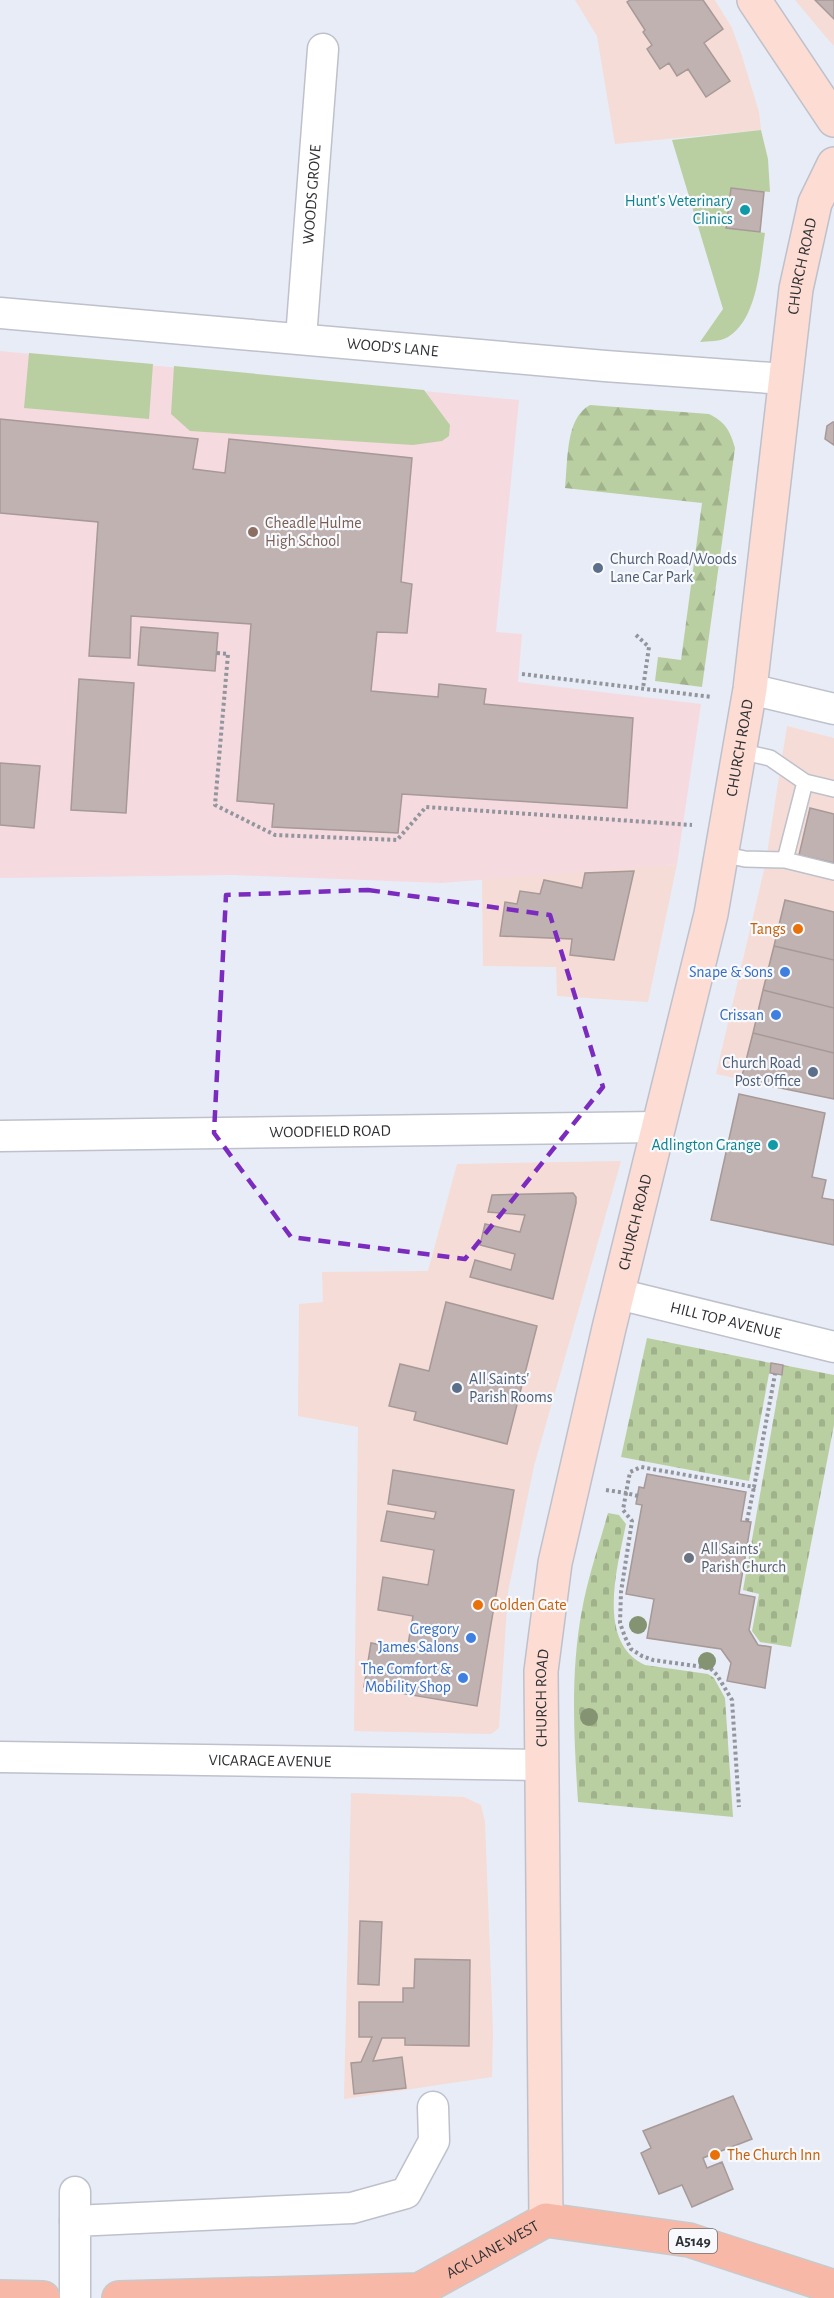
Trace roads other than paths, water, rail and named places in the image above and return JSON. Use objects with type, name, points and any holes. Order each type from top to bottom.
[{"type":"main road","points":[[754,0],[834,120]]},
{"type":"main road","name":"CHURCH ROAD","points":[[546,2220],[541,1671],[555,1563],[711,914],[749,696],[796,289],[815,203],[834,164]]},
{"type":"main road","name":"A5149","points":[[546,2220],[689,2240],[834,2287]]},
{"type":"main road","name":"ACK LANE WEST","points":[[118,2298],[418,2290],[546,2220]]},
{"type":"main road","points":[[0,2297],[43,2298]]},
{"type":"street","name":"WOODS GROVE","points":[[301,338],[323,49]]},
{"type":"street","name":"WOOD'S LANE","points":[[0,313],[606,366],[785,379]]},
{"type":"street","points":[[749,696],[834,709]]},
{"type":"street","name":"WOODFIELD ROAD","points":[[0,1136],[659,1127]]},
{"type":"street","name":"HILL TOP AVENUE","points":[[618,1294],[834,1347]]},
{"type":"street","name":"VICARAGE AVENUE","points":[[0,1757],[541,1765]]},
{"type":"street","points":[[75,2298],[75,2206],[352,2208],[406,2193],[434,2141],[433,2107]]},
{"type":"lane","points":[[739,751],[770,758],[805,782],[834,789]]},
{"type":"lane","points":[[785,860],[805,782]]},
{"type":"lane","points":[[723,841],[745,859],[785,860],[834,872]]},
{"type":"place","name":"Hunt's Veterinary Clinics","points":[[745,210]]},
{"type":"place","name":"Cheadle Hulme High School","points":[[253,532]]},
{"type":"place","name":"Church Road/Woods Lane Car Park","points":[[598,568]]},
{"type":"place","name":"Tangs","points":[[798,929]]},
{"type":"place","name":"Snape & Sons","points":[[785,972]]},
{"type":"place","name":"Crissan","points":[[776,1015]]},
{"type":"place","name":"Church Road Post Office","points":[[813,1072]]},
{"type":"place","name":"Adlington Grange","points":[[773,1145]]},
{"type":"place","name":"All Saints' Parish Rooms","points":[[457,1388]]},
{"type":"place","name":"All Saints' Parish Church","points":[[689,1558]]},
{"type":"place","name":"Golden Gate","points":[[478,1605]]},
{"type":"place","name":"Gregory James Salons","points":[[471,1638]]},
{"type":"place","name":"The Comfort & Mobility Shop","points":[[463,1678]]},
{"type":"place","name":"The Church Inn","points":[[715,2155]]}]
